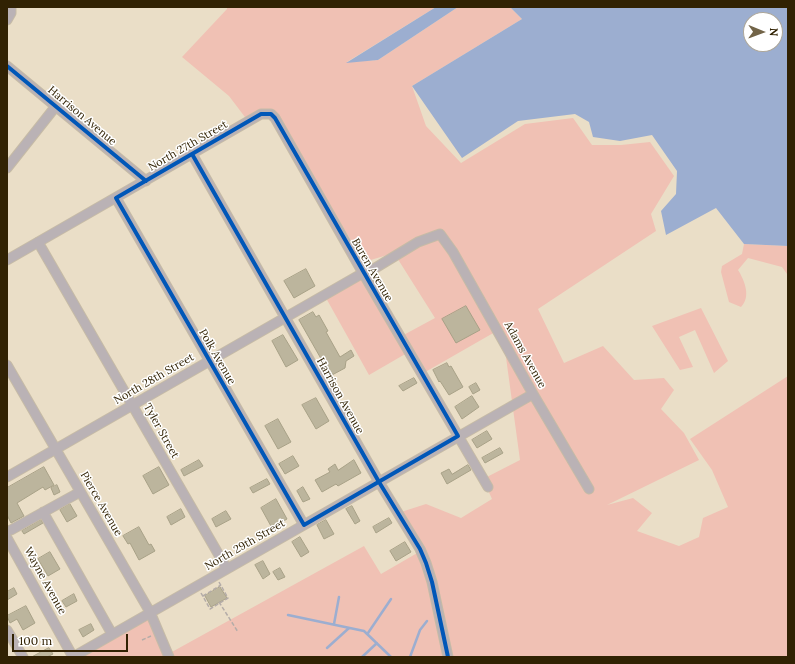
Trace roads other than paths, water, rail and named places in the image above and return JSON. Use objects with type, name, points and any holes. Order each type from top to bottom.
[{"type":"street","points":[[7,20],[11,13],[11,7]]},
{"type":"street","name":"Harrison Avenue","points":[[7,66],[146,180]]},
{"type":"street","points":[[7,168],[56,106]]},
{"type":"street","name":"North 27th Street","points":[[7,260],[261,114],[271,114]]},
{"type":"street","name":"Buren Avenue","points":[[271,114],[275,118],[363,273],[488,487]]},
{"type":"street","name":"Harrison Avenue","points":[[192,154],[378,482],[420,549],[432,582],[448,657]]},
{"type":"street","name":"Polk Avenue","points":[[116,198],[304,525]]},
{"type":"street","name":"North 28th Street","points":[[7,477],[57,450],[363,273],[372,270],[418,242],[440,234]]},
{"type":"street","name":"Adams Avenue","points":[[440,234],[453,252],[533,394],[589,489]]},
{"type":"street","name":"Tyler Street","points":[[38,242],[133,405],[224,570]]},
{"type":"street","name":"Pierce Avenue","points":[[7,365],[150,612],[169,657]]},
{"type":"street","name":"North 29th Street","points":[[73,657],[533,394]]},
{"type":"street","points":[[7,531],[80,492]]},
{"type":"street","points":[[43,512],[112,634]]},
{"type":"street","name":"Wayne Avenue","points":[[7,538],[73,657]]},
{"type":"street","points":[[7,630],[23,657]]},
{"type":"water","points":[[436,7],[458,7],[378,60],[346,63]]},
{"type":"water","points":[[510,7],[788,7],[788,246],[744,244],[716,208],[666,235],[661,211],[676,194],[677,171],[652,135],[620,141],[593,137],[589,122],[575,114],[518,121],[462,158],[412,86],[522,19]]},
{"type":"waterway","points":[[334,624],[339,597]]},
{"type":"waterway","points":[[368,633],[391,599]]},
{"type":"waterway","points":[[288,615],[364,631],[391,657]]},
{"type":"waterway","points":[[410,657],[420,630],[427,621]]},
{"type":"waterway","points":[[327,648],[349,628]]},
{"type":"waterway","points":[[362,657],[377,643]]}]
